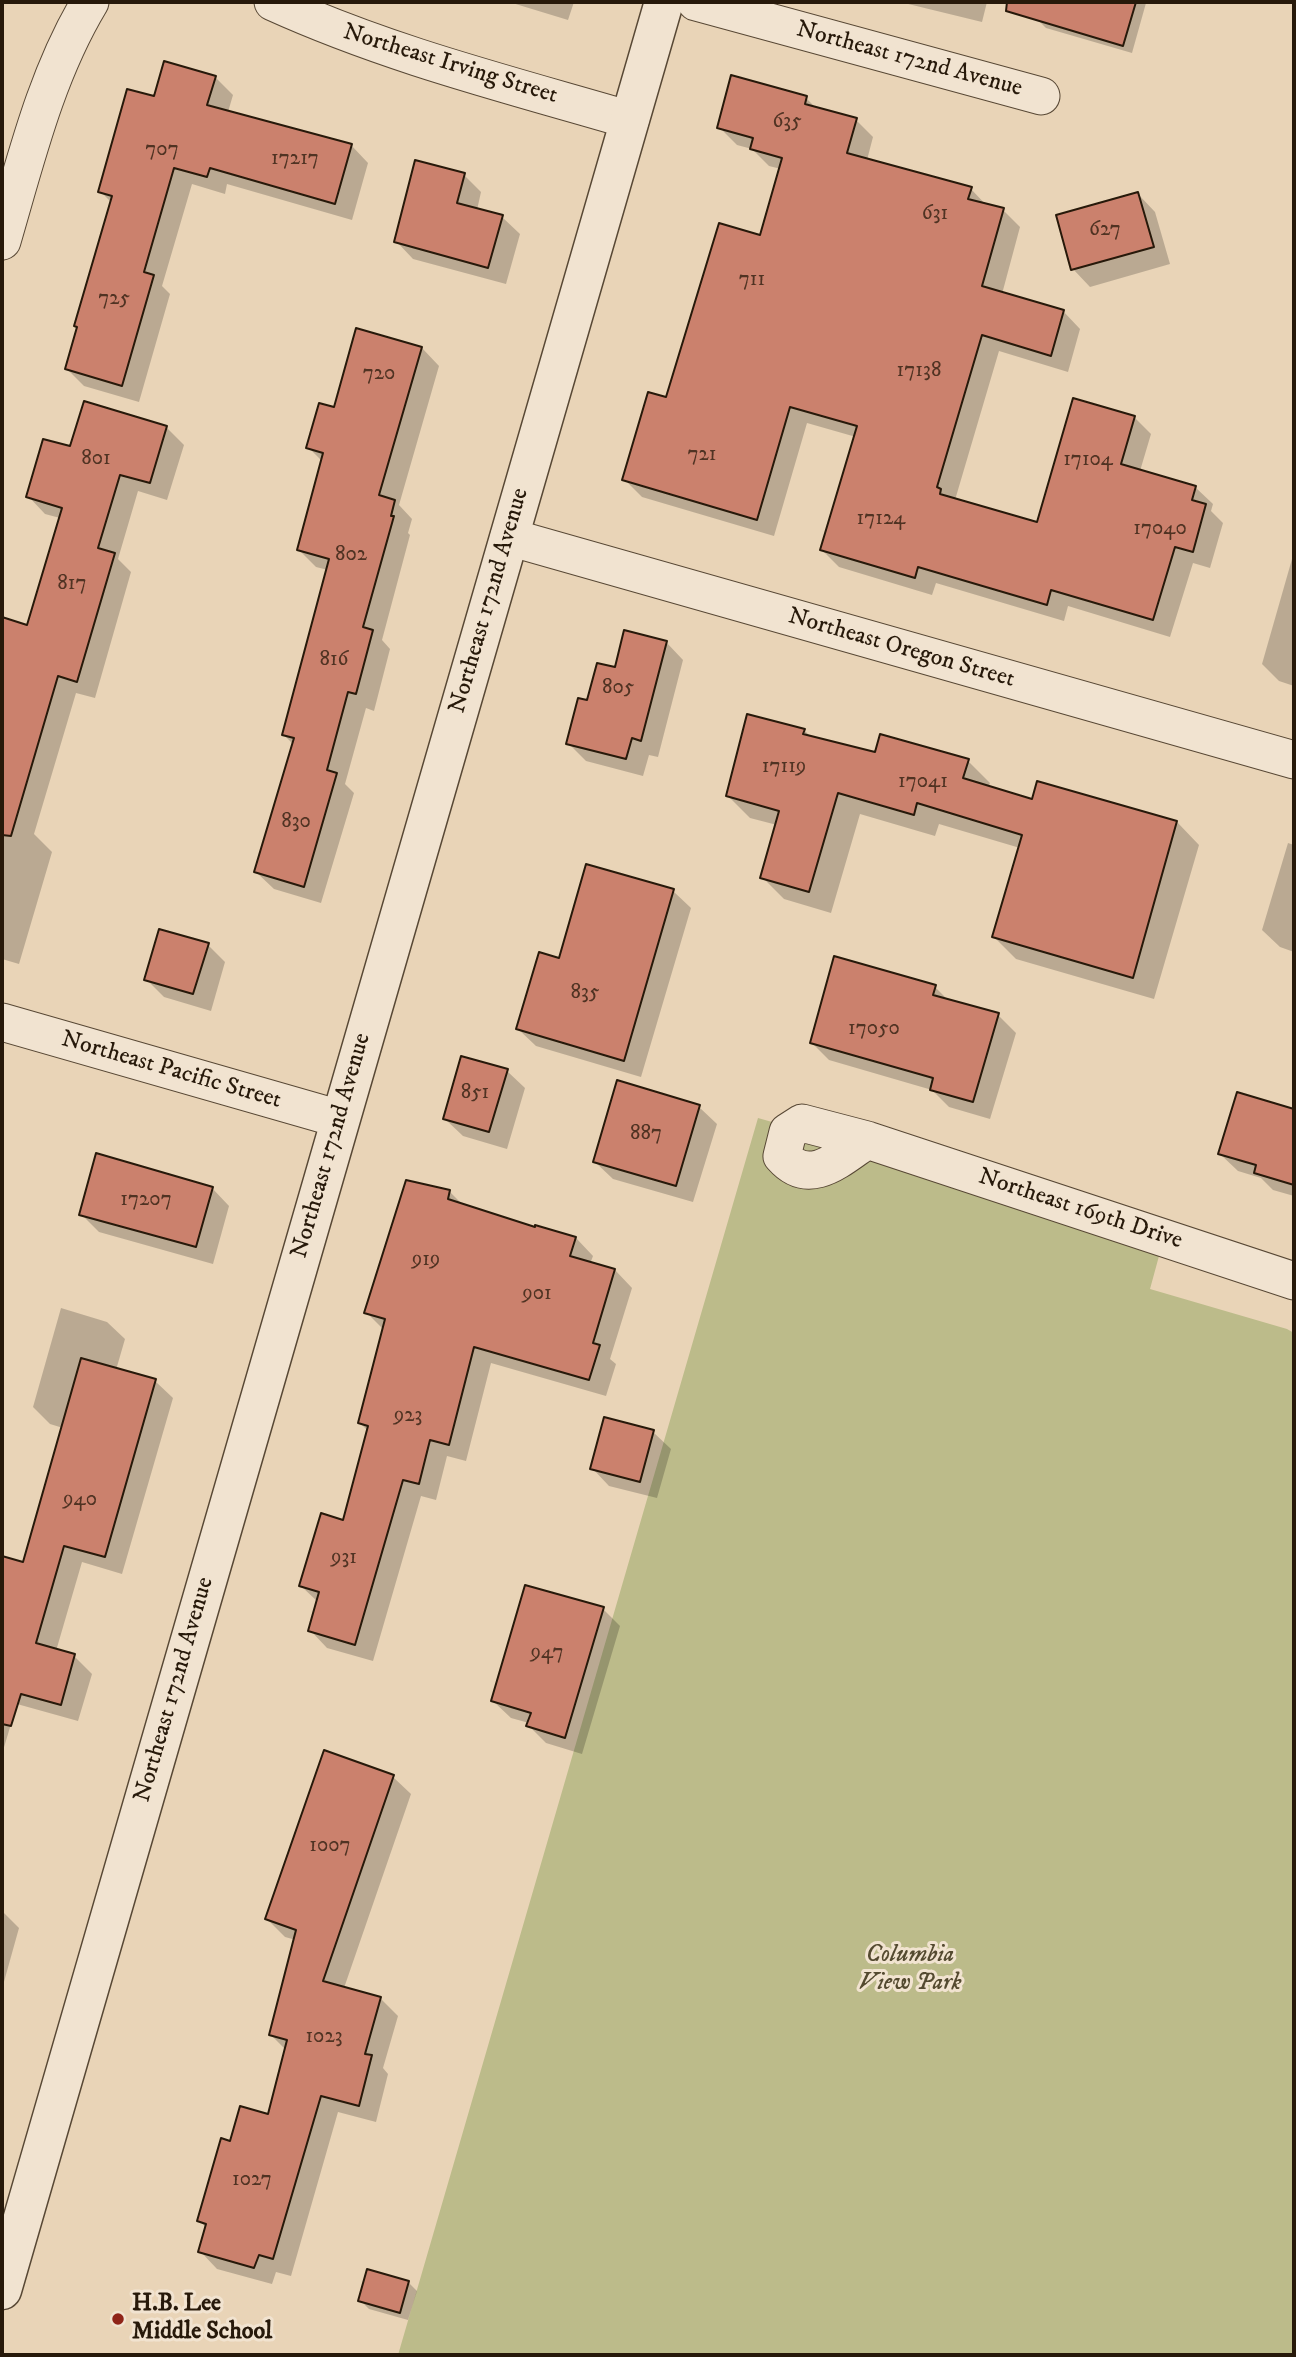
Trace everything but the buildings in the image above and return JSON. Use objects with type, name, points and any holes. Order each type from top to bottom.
[{"type":"street","points":[[2,240],[42,104],[63,54],[90,2]]},
{"type":"street","name":"Northeast Irving Street","points":[[273,2],[346,34],[433,64],[630,120]]},
{"type":"street","name":"Northeast 172nd Avenue","points":[[2,2290],[664,2]]},
{"type":"street","name":"Northeast 172nd Avenue","points":[[696,2],[1041,96]]},
{"type":"street","name":"Northeast Oregon Street","points":[[509,537],[1294,760]]},
{"type":"street","name":"Northeast Pacific Street","points":[[2,1022],[340,1119]]},
{"type":"street","name":"Northeast 169th Drive","points":[[867,1140],[1294,1281]]},
{"type":"green space","name":"Columbia View Park","points":[[758,1118],[1165,1234],[1150,1289],[1294,1333],[1294,2355],[398,2355]]},
{"type":"place","name":"H.B. Lee Middle School","points":[[118,2319]]}]
